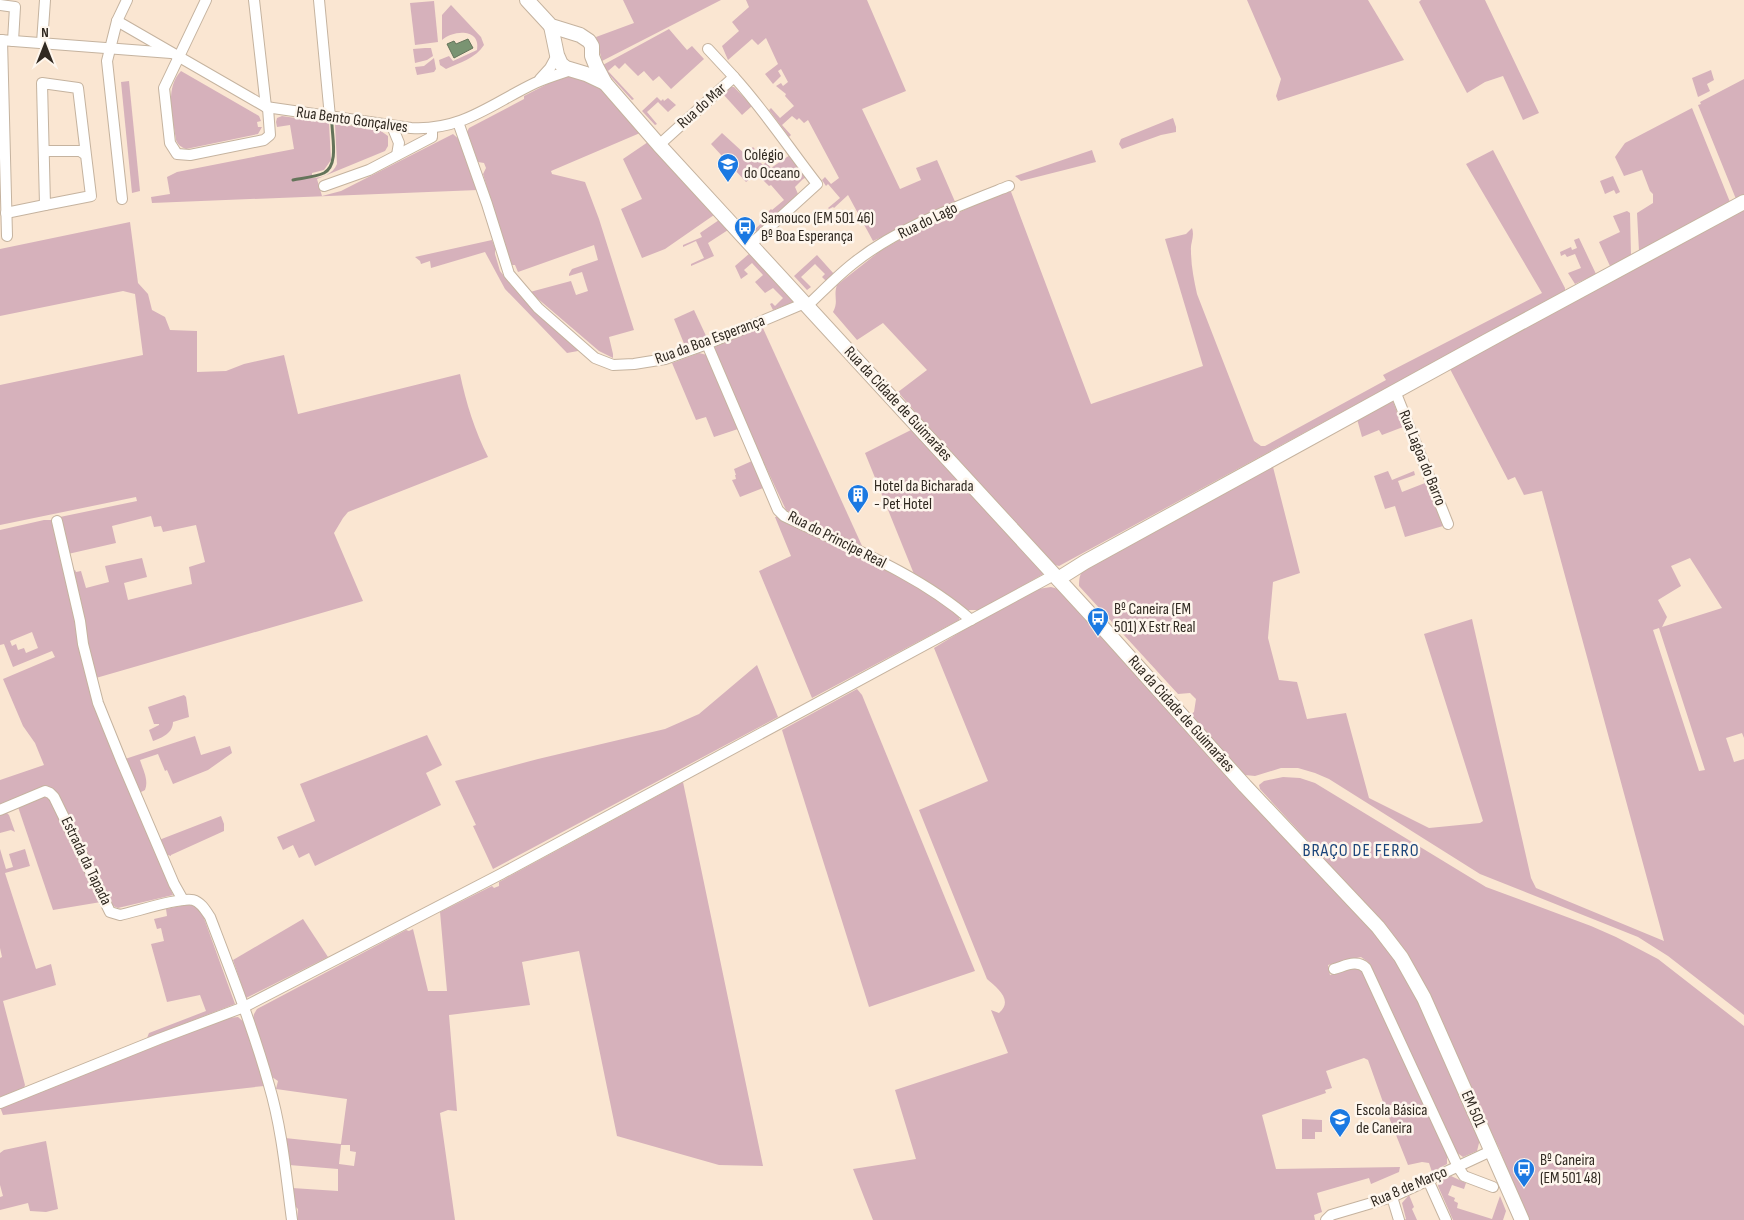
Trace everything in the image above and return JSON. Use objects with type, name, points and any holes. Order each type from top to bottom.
[{"type":"main road","points":[[527,0],[551,26],[580,35],[589,41],[593,51],[588,64],[573,70]]},
{"type":"main road","points":[[551,26],[561,64],[605,83]]},
{"type":"main road","points":[[557,53],[558,46],[564,37],[575,34]]},
{"type":"main road","points":[[592,56],[605,83]]},
{"type":"main road","name":"Rua da Cidade de Guimarães","points":[[605,83],[659,145],[1056,577],[1245,786],[1389,939],[1405,963],[1424,998]]},
{"type":"main road","points":[[1056,577],[1744,202]]},
{"type":"main road","name":"EM 501","points":[[1424,998],[1522,1220]]},
{"type":"street","points":[[42,43],[45,0]]},
{"type":"street","points":[[122,199],[106,61],[117,21],[127,0]]},
{"type":"street","points":[[206,0],[176,55],[164,88],[170,143],[177,154],[190,155],[264,140],[270,135],[254,0]]},
{"type":"street","points":[[319,0],[330,117]]},
{"type":"street","points":[[0,5],[15,6],[5,40],[7,236]]},
{"type":"street","name":"Rua Bento Gonçalves","points":[[117,21],[267,108],[392,126],[432,129],[458,122],[535,83]]},
{"type":"street","name":"Rua Bento Gonçalves","points":[[5,40],[176,55]]},
{"type":"street","points":[[708,48],[734,77]]},
{"type":"street","points":[[535,83],[550,68],[557,53]]},
{"type":"street","points":[[535,83],[573,70]]},
{"type":"street","name":"Rua do Mar","points":[[659,145],[734,77],[758,104],[817,184],[751,244]]},
{"type":"street","points":[[6,213],[91,196],[78,88],[42,83],[45,205]]},
{"type":"street","name":"Rua da Boa Esperança","points":[[458,122],[509,274],[538,308],[586,351],[603,362],[613,365],[634,364],[665,359],[806,305]]},
{"type":"street","points":[[392,126],[399,143],[397,155]]},
{"type":"street","points":[[324,186],[369,170],[432,137],[432,129]]},
{"type":"street","points":[[44,154],[47,151],[80,151],[86,156]]},
{"type":"street","name":"Rua do Lago","points":[[806,305],[855,262],[889,239],[962,204],[1009,186]]},
{"type":"street","name":"Rua do Princípe Real","points":[[707,344],[778,510],[784,516],[921,584],[954,604],[971,620]]},
{"type":"street","name":"Rua Lagoa do Barro","points":[[1395,391],[1448,524]]},
{"type":"street","points":[[57,521],[80,621],[83,644],[98,703],[166,866],[183,900],[194,900],[204,907],[210,917],[244,1007],[276,1114],[292,1220]]},
{"type":"street","points":[[0,1103],[159,1038],[244,1007],[501,874],[971,620],[1056,577]]},
{"type":"street","name":"Estrada da Tapada","points":[[0,810],[45,791],[54,796],[110,912],[120,915],[183,900]]},
{"type":"street","points":[[1334,969],[1356,963],[1362,964],[1366,968],[1458,1166],[1464,1176],[1493,1188]]},
{"type":"street","name":"Rua 8 de Março","points":[[1326,1220],[1331,1215],[1392,1197],[1491,1151]]},
{"type":"street","points":[[1428,1180],[1446,1220]]},
{"type":"street","points":[[1392,1197],[1399,1220]]},
{"type":"shaded area","points":[[623,0],[721,0],[602,61],[596,37],[634,23]]},
{"type":"shaded area","points":[[746,0],[867,0],[906,91],[862,109],[900,189],[921,180],[916,168],[937,160],[956,204],[873,241],[848,195],[834,208],[829,209],[840,198],[822,180],[825,177],[831,184],[839,178],[808,120],[804,123],[799,118],[797,120],[792,116],[782,125],[791,135],[789,137],[769,110],[771,108],[780,118],[794,106],[785,96],[786,94],[776,86],[781,83],[783,86],[788,82],[781,69],[778,71],[781,76],[773,84],[765,74],[778,64],[766,38],[758,45],[752,39],[728,60],[722,46],[739,31],[732,22],[749,7]]},
{"type":"shaded area","points":[[1247,0],[1368,0],[1404,60],[1278,101],[1276,96],[1281,79]]},
{"type":"shaded area","points":[[1421,0],[1485,0],[1539,113],[1523,120],[1503,76],[1485,82],[1467,93],[1419,2]]},
{"type":"shaded area","points":[[434,1],[438,42],[415,45],[410,3]]},
{"type":"shaded area","points":[[451,5],[481,37],[484,45],[472,57],[446,69],[440,65],[439,60],[449,56],[453,61],[477,50],[475,38],[465,33],[453,34],[442,40],[442,15]]},
{"type":"shaded area","points":[[669,29],[687,50],[692,46],[704,59],[671,89],[659,76],[653,81],[644,71],[638,76],[625,63],[619,69],[615,65],[608,71],[634,99],[632,100],[601,66]]},
{"type":"shaded area","points":[[468,39],[473,48],[454,58],[447,44],[454,41],[456,44]]},
{"type":"shaded area","points":[[431,48],[433,56],[427,60],[415,63],[413,49]]},
{"type":"shaded area","points":[[434,58],[436,69],[434,72],[417,75],[415,67],[424,66]]},
{"type":"shaded area","points":[[1711,70],[1714,80],[1707,84],[1710,91],[1698,97],[1692,78]]},
{"type":"shaded area","points":[[181,71],[259,116],[261,121],[257,122],[258,127],[262,127],[258,134],[186,149],[180,146],[176,140],[171,95],[176,78]]},
{"type":"shaded area","points":[[572,75],[593,79],[640,133],[551,171],[552,174],[585,182],[599,219],[634,330],[609,337],[613,358],[599,351],[530,292],[571,281],[576,295],[588,291],[582,272],[569,276],[569,274],[572,269],[598,260],[594,245],[518,272],[515,265],[512,265],[503,243],[483,174],[486,168],[484,163],[478,162],[467,132],[469,128],[524,99],[524,96],[559,78]]},
{"type":"shaded area","points":[[1744,79],[1744,194],[1736,199],[1698,105],[1701,104],[1700,102]]},
{"type":"shaded area","points":[[129,81],[140,191],[132,193],[121,82]]},
{"type":"shaded area","points":[[731,87],[734,87],[752,106],[742,115],[723,94]]},
{"type":"shaded area","points":[[657,97],[661,101],[668,98],[676,105],[668,112],[658,102],[647,112],[657,124],[655,125],[642,111]]},
{"type":"shaded area","points":[[1692,108],[1730,202],[1639,251],[1637,213],[1653,203],[1653,194],[1642,170],[1624,176],[1615,157],[1625,143]]},
{"type":"shaded area","points":[[282,116],[329,123],[331,160],[324,170],[312,173],[312,178],[326,175],[317,179],[322,196],[341,191],[453,134],[462,142],[478,190],[152,203],[151,197],[170,194],[167,177],[177,172],[294,149],[290,125],[277,127],[277,118]]},
{"type":"shaded area","points":[[1173,118],[1176,132],[1161,135],[1122,149],[1119,144],[1121,139]]},
{"type":"shaded area","points":[[335,124],[378,129],[388,136],[388,146],[385,151],[327,175],[337,164]]},
{"type":"shaded area","points":[[722,133],[745,154],[753,147],[761,156],[757,159],[763,165],[766,162],[771,168],[763,175],[760,172],[746,182],[711,144]]},
{"type":"shaded area","points":[[648,142],[714,215],[665,249],[642,258],[621,209],[642,199],[623,159]]},
{"type":"shaded area","points":[[1092,150],[1096,162],[1021,181],[1015,176]]},
{"type":"shaded area","points":[[1493,150],[1565,291],[1059,566],[1052,564],[1013,520],[1009,521],[898,392],[927,370],[883,323],[857,340],[833,312],[836,305],[837,285],[880,251],[903,238],[1010,189],[1091,404],[1203,366],[1165,239],[1186,234],[1192,228],[1192,262],[1197,294],[1254,441],[1261,446],[1265,446],[1386,380],[1383,375],[1542,293],[1466,164]]},
{"type":"shaded area","points":[[790,155],[807,177],[795,187],[798,194],[757,231],[752,230],[745,223],[747,221],[755,229],[765,220],[761,216],[784,200],[771,185],[769,186],[763,180],[774,171],[771,168]]},
{"type":"shaded area","points":[[1613,176],[1620,192],[1616,194],[1614,190],[1605,194],[1600,181]]},
{"type":"shaded area","points":[[1744,207],[1744,738],[1742,733],[1726,738],[1734,762],[1744,759],[1744,1015],[1668,956],[1638,937],[1480,874],[1329,779],[1298,768],[1281,768],[1255,776],[1245,775],[1190,715],[1194,712],[1196,699],[1190,693],[1178,694],[1079,586],[1080,576],[1084,568],[1271,466],[1273,467],[1300,573],[1273,582],[1268,638],[1279,680],[1297,682],[1307,719],[1346,713],[1369,798],[1429,828],[1480,823],[1483,821],[1424,634],[1472,619],[1531,878],[1536,888],[1664,941],[1542,491],[1524,495],[1515,477],[1508,480],[1450,369]],"holes":[[[1690,558],[1722,608],[1662,627],[1667,617],[1658,600],[1681,586],[1671,566]],[[1659,628],[1705,770],[1699,771],[1653,630]]]},
{"type":"shaded area","points":[[1627,211],[1630,213],[1631,255],[1610,266],[1599,242],[1620,232],[1613,216]]},
{"type":"shaded area","points":[[719,220],[728,230],[708,243],[714,256],[691,266],[691,264],[704,258],[696,241],[683,247],[683,245],[702,237],[700,233]]},
{"type":"shaded area","points":[[130,222],[138,283],[148,294],[152,310],[165,317],[170,330],[197,331],[197,372],[226,371],[244,364],[284,355],[298,414],[460,374],[471,417],[488,457],[348,512],[334,533],[363,601],[96,678],[72,571],[81,571],[86,588],[109,582],[105,566],[142,558],[147,577],[124,583],[128,600],[192,584],[189,567],[205,562],[196,525],[163,532],[161,526],[154,527],[151,516],[112,526],[116,543],[68,554],[60,517],[137,501],[136,497],[0,525],[0,385],[143,355],[135,294],[123,291],[0,316],[0,249]]},
{"type":"shaded area","points":[[1579,238],[1596,274],[1575,284],[1568,273],[1581,268],[1575,254],[1567,257],[1565,254],[1561,256],[1560,252],[1571,247],[1572,250],[1577,248],[1574,240]]},
{"type":"shaded area","points":[[492,240],[500,271],[540,315],[579,349],[578,351],[567,353],[505,289],[485,252],[431,268],[430,261],[421,264],[415,257]]},
{"type":"shaded area","points":[[750,253],[794,302],[773,310],[770,304],[772,303],[775,306],[783,298],[773,288],[765,293],[755,282],[763,275],[752,263],[744,270],[748,274],[741,279],[735,266]]},
{"type":"shaded area","points":[[817,255],[834,274],[826,281],[822,277],[825,274],[815,264],[801,277],[811,287],[807,290],[794,276]]},
{"type":"shaded area","points":[[694,310],[707,338],[685,346],[674,319]]},
{"type":"shaded area","points":[[762,326],[863,548],[786,510],[730,391],[714,350],[716,345]]},
{"type":"shaded area","points":[[699,353],[707,355],[738,429],[714,437],[706,417],[696,420],[672,363]]},
{"type":"shaded area","points":[[1392,399],[1403,427],[1382,435],[1379,430],[1362,437],[1357,419]]},
{"type":"shaded area","points":[[913,429],[1045,573],[980,610],[968,610],[914,574],[865,453]]},
{"type":"shaded area","points":[[752,461],[763,488],[740,497],[732,480],[736,479],[734,469]]},
{"type":"shaded area","points":[[1388,471],[1392,480],[1414,471],[1415,475],[1398,481],[1402,492],[1425,483],[1422,473],[1426,475],[1443,526],[1405,537],[1395,506],[1385,509],[1374,476]]},
{"type":"shaded area","points":[[775,517],[782,517],[896,574],[960,615],[959,620],[812,698],[759,571],[791,556]]},
{"type":"shaded area","points":[[44,520],[51,520],[55,525],[111,743],[173,895],[118,908],[113,906],[54,792],[0,805],[0,780],[44,765],[35,743],[23,726],[3,679],[55,657],[52,651],[13,667],[4,644],[0,645],[0,530]],"holes":[[[32,632],[38,648],[26,653],[24,648],[18,650],[16,644],[12,646],[10,641]]]},
{"type":"shaded area","points":[[1051,587],[1062,590],[1368,922],[1398,960],[1418,997],[1480,1139],[1477,1151],[1463,1157],[1456,1152],[1368,962],[1361,957],[1328,965],[1330,975],[1356,967],[1363,971],[1447,1155],[1447,1164],[1432,1172],[1429,1163],[1422,1162],[1408,1165],[1388,1115],[1397,1106],[1396,1102],[1391,1105],[1384,1105],[1368,1060],[1364,1058],[1326,1071],[1332,1088],[1325,1090],[1326,1093],[1262,1115],[1276,1169],[1400,1167],[1399,1172],[1371,1184],[1369,1178],[1317,1193],[1322,1212],[1314,1215],[1315,1220],[873,1220],[853,1169],[916,1159],[895,1090],[1008,1053],[991,1010],[999,1013],[1005,1003],[1004,999],[999,990],[987,979],[919,810],[988,781],[934,648],[985,617],[1038,589]]},
{"type":"shaded area","points":[[757,665],[778,717],[493,869],[473,826],[476,825],[455,781],[665,729],[699,714]]},
{"type":"shaded area","points":[[857,689],[862,695],[975,971],[869,1007],[782,730]]},
{"type":"shaded area","points":[[184,695],[186,697],[189,717],[173,722],[169,732],[153,741],[149,730],[159,724],[154,724],[148,707]]},
{"type":"shaded area","points":[[427,735],[442,765],[426,773],[441,805],[315,866],[309,853],[299,858],[293,845],[283,850],[277,837],[315,821],[300,784]]},
{"type":"shaded area","points":[[195,736],[201,755],[230,746],[232,753],[208,770],[173,784],[158,754],[140,760],[146,786],[145,790],[139,793],[125,759]]},
{"type":"shaded area","points":[[1283,777],[1300,778],[1315,783],[1486,887],[1591,926],[1658,959],[1744,1026],[1744,1220],[1527,1220],[1499,1148],[1412,975],[1351,888],[1260,789],[1259,785],[1264,781]]},
{"type":"shaded area","points":[[683,782],[763,1166],[719,1165],[617,1136],[579,951],[522,962],[530,1005],[449,1015],[457,1111],[448,1110],[440,1113],[455,1220],[297,1220],[298,1209],[295,1206],[292,1188],[338,1191],[338,1169],[289,1165],[285,1138],[341,1144],[347,1099],[276,1089],[278,1081],[272,1077],[253,1019],[254,1014],[257,1009],[406,930],[413,929],[428,991],[447,991],[440,912],[492,886],[494,888],[499,886],[499,882]],"holes":[[[341,1145],[350,1145],[350,1151],[356,1152],[354,1166],[339,1164]]]},
{"type":"shaded area","points":[[48,795],[101,902],[53,910],[18,807]]},
{"type":"shaded area","points":[[6,812],[9,815],[15,832],[11,830],[0,833],[0,814]]},
{"type":"shaded area","points":[[221,816],[224,831],[171,856],[165,854],[159,840]]},
{"type":"shaded area","points":[[0,849],[6,869],[13,867],[9,854],[25,849],[30,866],[5,873],[36,969],[51,964],[56,985],[3,1001],[25,1085],[24,1088],[0,1097],[0,958],[2,957],[0,948]]},
{"type":"shaded area","points":[[190,904],[201,910],[235,1004],[147,1038],[149,1033],[206,1011],[200,995],[167,1002],[151,944],[164,941],[161,928],[157,929],[154,919],[167,916],[166,909]]},
{"type":"shaded area","points":[[303,919],[328,957],[246,998],[233,960]]},
{"type":"shaded area","points":[[238,1017],[245,1023],[264,1086],[3,1115],[0,1107],[228,1018]]},
{"type":"shaded area","points":[[1302,1119],[1322,1120],[1322,1132],[1315,1132],[1315,1139],[1302,1139]]},
{"type":"shaded area","points":[[46,1141],[58,1209],[46,1212],[30,1211],[28,1203],[0,1210],[0,1197],[3,1196],[0,1185],[0,1153],[4,1150]]},
{"type":"shaded area","points":[[1451,1176],[1466,1183],[1464,1189],[1452,1185],[1448,1195],[1455,1198],[1454,1201],[1458,1203],[1457,1208],[1492,1219],[1500,1196],[1506,1211],[1503,1220],[1453,1220],[1438,1186],[1439,1181]]},
{"type":"shaded area","points":[[1409,1195],[1417,1220],[1404,1220],[1406,1219],[1402,1203]]},
{"type":"waterway","points":[[293,180],[324,173],[329,169],[333,157],[332,124]]},
{"type":"place","name":"Colégio do Oceano","points":[[728,183]]},
{"type":"place","name":"Samouco (EM 501 46) Bº Boa Esperança","points":[[745,246]]},
{"type":"place","name":"Hotel da Bicharada - Pet Hotel","points":[[858,514]]},
{"type":"place","name":"Bº Caneira (EM 501) X Estr Real","points":[[1098,637]]},
{"type":"place","name":"Escola Básica de Caneira","points":[[1340,1138]]},
{"type":"place","name":"Bº Caneira (EM 501 48)","points":[[1524,1188]]},
{"type":"district","name":"BRAÇO DE FERRO","points":[[1361,850]]}]
